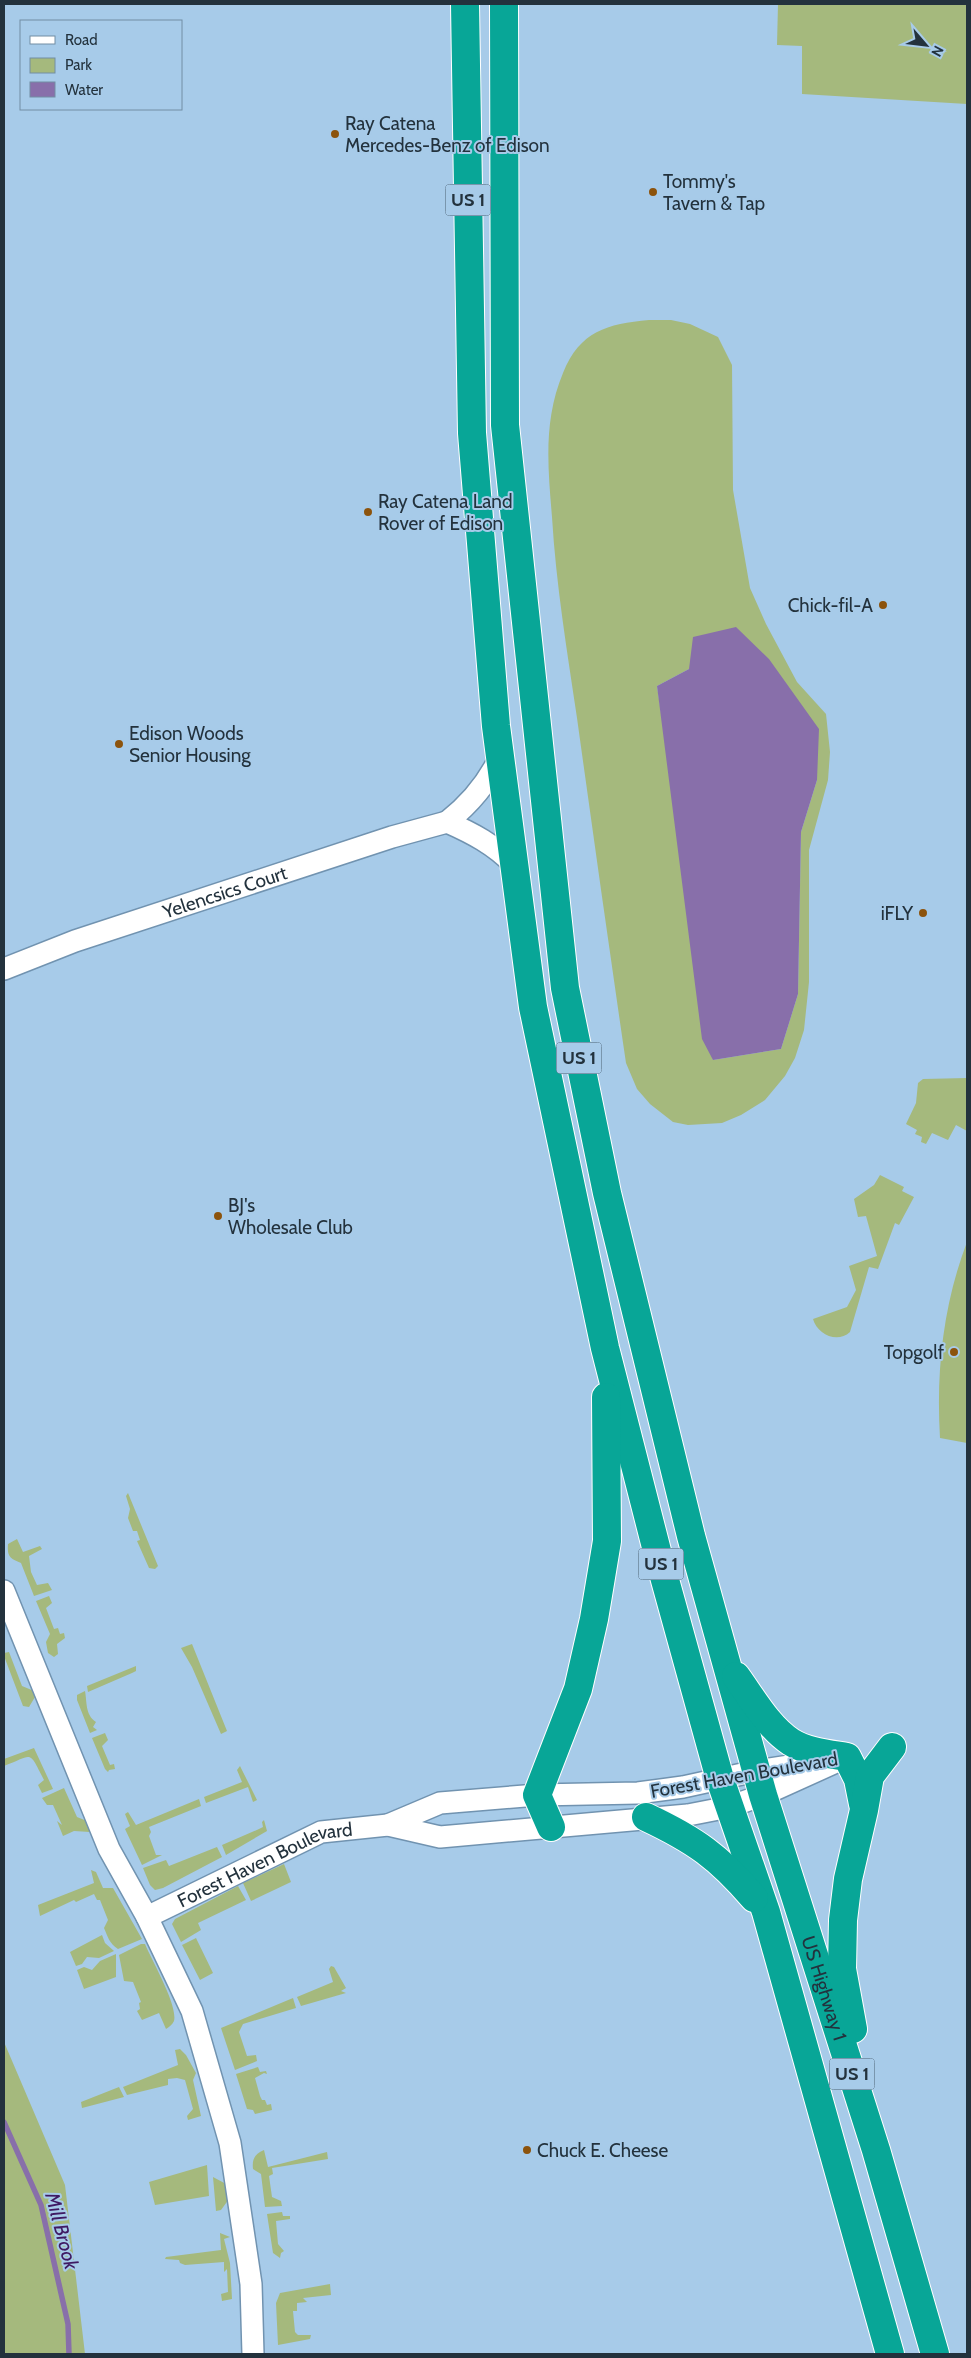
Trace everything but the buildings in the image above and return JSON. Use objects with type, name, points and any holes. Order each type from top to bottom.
[{"type":"highway","name":"US 1","points":[[466,4],[472,433],[500,758],[533,1007],[605,1348],[657,1550],[720,1779],[766,1912],[890,2354]]},
{"type":"highway","name":"US 1","points":[[504,4],[505,425],[565,988],[610,1202],[691,1536],[760,1783]]},
{"type":"highway","points":[[551,1827],[537,1795],[579,1686],[607,1541],[605,1348]]},
{"type":"highway","points":[[726,1662],[768,1720],[791,1742],[817,1752],[847,1757],[858,1779],[864,1810]]},
{"type":"highway","points":[[876,2150],[842,1969],[843,1920],[848,1879],[870,1776],[892,1747]]},
{"type":"highway","name":"US Highway 1","points":[[760,1783],[876,2150],[935,2354]]},
{"type":"highway","points":[[646,1817],[687,1836],[730,1869],[766,1912]]},
{"type":"street","name":"Yelencsics Court","points":[[4,969],[75,940],[225,893],[392,837],[447,822],[463,810],[490,779],[500,758]]},
{"type":"street","points":[[447,822],[475,834],[502,852],[514,865]]},
{"type":"street","points":[[4,1591],[109,1849],[147,1917],[192,2011],[230,2143],[251,2284],[252,2354]]},
{"type":"street","name":"Forest Haven Boulevard","points":[[147,1917],[321,1832],[388,1826],[440,1837],[646,1817],[688,1815],[729,1807],[760,1783],[847,1757]]},
{"type":"street","name":"Forest Haven Boulevard","points":[[388,1826],[440,1803],[537,1795],[638,1793],[683,1787],[720,1779],[760,1783]]},
{"type":"green space","points":[[778,4],[967,4],[967,104],[802,94],[802,46],[777,45]]},
{"type":"green space","points":[[671,320],[690,324],[718,337],[732,365],[733,490],[750,588],[766,624],[797,682],[826,714],[830,752],[828,780],[809,850],[809,982],[804,1030],[795,1058],[785,1076],[765,1100],[741,1115],[722,1123],[688,1125],[673,1122],[650,1104],[637,1089],[626,1063],[556,567],[548,445],[552,409],[557,391],[570,359],[587,339],[608,327],[634,322]],"holes":[[[689,669],[817,780],[801,832],[798,994],[781,1049],[713,1060],[657,686]]]},
{"type":"green space","points":[[967,1078],[967,1131],[956,1125],[948,1140],[932,1133],[926,1144],[921,1142],[922,1137],[915,1134],[917,1130],[906,1124],[916,1103],[918,1083],[923,1079]]},
{"type":"green space","points":[[880,1175],[904,1187],[902,1191],[914,1197],[899,1225],[895,1223],[878,1269],[869,1267],[850,1332],[845,1336],[828,1336],[819,1329],[813,1319],[847,1307],[856,1290],[849,1266],[877,1256],[866,1216],[858,1217],[854,1199],[874,1185]]},
{"type":"green space","name":"Topgolf","points":[[967,1242],[967,1443],[940,1438],[939,1388],[940,1363],[947,1314],[952,1290]]},
{"type":"green space","points":[[128,1493],[158,1566],[155,1569],[149,1568],[137,1541],[140,1540],[137,1531],[133,1531],[128,1518],[130,1509],[126,1496]]},
{"type":"green space","points":[[17,1539],[23,1552],[40,1546],[42,1549],[29,1556],[31,1572],[37,1585],[48,1583],[52,1590],[34,1596],[21,1563],[12,1558],[8,1552],[8,1544]]},
{"type":"green space","points":[[49,1596],[52,1603],[46,1608],[54,1629],[58,1628],[60,1634],[64,1633],[65,1638],[57,1644],[58,1654],[54,1657],[48,1653],[46,1642],[50,1634],[36,1601]]},
{"type":"green space","points":[[192,1644],[227,1731],[221,1734],[192,1667],[181,1648]]},
{"type":"green space","points":[[9,1652],[22,1686],[34,1691],[35,1697],[29,1707],[23,1706],[4,1656],[4,1653]]},
{"type":"green space","points":[[136,1666],[136,1671],[88,1692],[87,1686]]},
{"type":"green space","points":[[85,1691],[88,1712],[96,1722],[93,1727],[97,1730],[90,1733],[77,1700],[77,1695]]},
{"type":"green space","points":[[105,1733],[108,1740],[102,1746],[110,1765],[114,1764],[115,1769],[108,1772],[92,1738]]},
{"type":"green space","points":[[34,1748],[53,1789],[42,1793],[38,1785],[44,1780],[32,1759],[26,1757],[4,1766],[4,1759]]},
{"type":"green space","points":[[240,1766],[257,1800],[253,1802],[248,1787],[206,1803],[204,1797],[242,1782],[237,1770]]},
{"type":"green space","points":[[64,1788],[77,1817],[87,1821],[90,1832],[74,1831],[63,1836],[57,1821],[62,1825],[53,1805],[47,1805],[42,1798]]},
{"type":"green space","points":[[199,1799],[201,1806],[149,1827],[151,1832],[149,1836],[156,1855],[162,1855],[142,1865],[125,1829],[130,1826],[125,1814],[128,1812],[136,1825]]},
{"type":"green space","points":[[264,1820],[267,1831],[226,1855],[222,1845],[263,1827],[262,1822]]},
{"type":"green space","points":[[217,1847],[222,1857],[163,1888],[155,1890],[150,1885],[143,1868],[166,1860],[169,1866]]},
{"type":"green space","points":[[284,1864],[291,1882],[251,1901],[243,1883]]},
{"type":"green space","points":[[91,1870],[96,1872],[103,1888],[113,1888],[142,1939],[118,1949],[115,1947],[109,1940],[104,1928],[108,1920],[100,1900],[97,1900],[94,1894],[76,1902],[74,1900],[40,1916],[38,1905],[94,1883]]},
{"type":"green space","points":[[238,1886],[246,1900],[198,1923],[201,1930],[181,1942],[172,1924],[175,1919]]},
{"type":"green space","points":[[102,1935],[105,1943],[114,1951],[99,1958],[87,1957],[82,1964],[76,1966],[70,1952]]},
{"type":"green space","points":[[196,1938],[213,1973],[200,1980],[182,1945]]},
{"type":"green space","points":[[141,1944],[145,1944],[164,1983],[172,2005],[174,2021],[166,2029],[159,2013],[142,2020],[137,2011],[140,2009],[139,2003],[141,2002],[133,1982],[124,1981],[119,1955]]},
{"type":"green space","points":[[116,1954],[116,1977],[84,1989],[77,1970],[84,1967],[92,1970],[100,1961]]},
{"type":"green space","points":[[331,1966],[334,1967],[346,1988],[341,1991],[346,1993],[301,2006],[297,1997],[333,1982],[329,1969]]},
{"type":"green space","points":[[293,1998],[296,2008],[243,2024],[239,2032],[247,2056],[256,2055],[257,2061],[235,2070],[221,2028]]},
{"type":"green space","points":[[4,2042],[65,2185],[85,2354],[4,2354]]},
{"type":"green space","points":[[180,2049],[186,2055],[196,2073],[193,2080],[201,2116],[188,2120],[187,2116],[193,2109],[185,2080],[177,2078],[168,2079],[168,2085],[127,2095],[123,2087],[178,2065],[175,2050]]},
{"type":"green space","points":[[258,2067],[260,2072],[266,2071],[267,2074],[264,2073],[255,2078],[260,2096],[267,2105],[271,2104],[272,2110],[255,2114],[253,2110],[247,2109],[236,2074]]},
{"type":"green space","points":[[119,2087],[124,2097],[82,2108],[81,2102]]},
{"type":"green space","points":[[264,2150],[268,2167],[327,2152],[328,2159],[272,2168],[273,2174],[269,2176],[272,2197],[281,2201],[282,2206],[265,2207],[261,2174],[253,2169],[253,2160],[256,2155]]},
{"type":"green space","points":[[207,2165],[209,2196],[155,2205],[149,2182]]},
{"type":"green space","points":[[213,2177],[228,2185],[229,2199],[221,2210],[216,2211]]},
{"type":"green space","points":[[282,2212],[283,2216],[290,2216],[290,2219],[276,2221],[278,2244],[284,2251],[281,2253],[280,2258],[273,2253],[267,2214]]},
{"type":"green space","points":[[220,2233],[230,2237],[224,2239],[230,2263],[232,2299],[222,2301],[221,2294],[228,2292],[227,2269],[224,2272],[224,2262],[185,2265],[180,2263],[179,2260],[165,2259],[166,2257],[221,2250]]},
{"type":"green space","points":[[330,2284],[331,2295],[303,2298],[307,2302],[297,2303],[297,2311],[293,2311],[295,2332],[298,2335],[311,2335],[310,2339],[278,2345],[276,2303],[280,2293]]},
{"type":"water","points":[[736,627],[769,659],[819,729],[817,780],[801,832],[798,994],[781,1049],[713,1060],[702,1039],[657,686],[689,669],[693,637]]},
{"type":"waterway","name":"Mill Brook","points":[[4,2122],[41,2205],[68,2324],[69,2354]]},
{"type":"place","name":"Ray Catena Mercedes-Benz of Edison","points":[[335,134]]},
{"type":"place","name":"Tommy's Tavern & Tap","points":[[653,192]]},
{"type":"place","name":"Ray Catena Land Rover of Edison","points":[[368,512]]},
{"type":"place","name":"Chick-fil-A","points":[[883,605]]},
{"type":"place","name":"Edison Woods Senior Housing","points":[[119,744]]},
{"type":"place","name":"iFLY","points":[[923,913]]},
{"type":"place","name":"BJ's Wholesale Club","points":[[218,1216]]},
{"type":"place","name":"Topgolf","points":[[954,1352]]},
{"type":"place","name":"Chuck E. Cheese","points":[[527,2150]]}]
